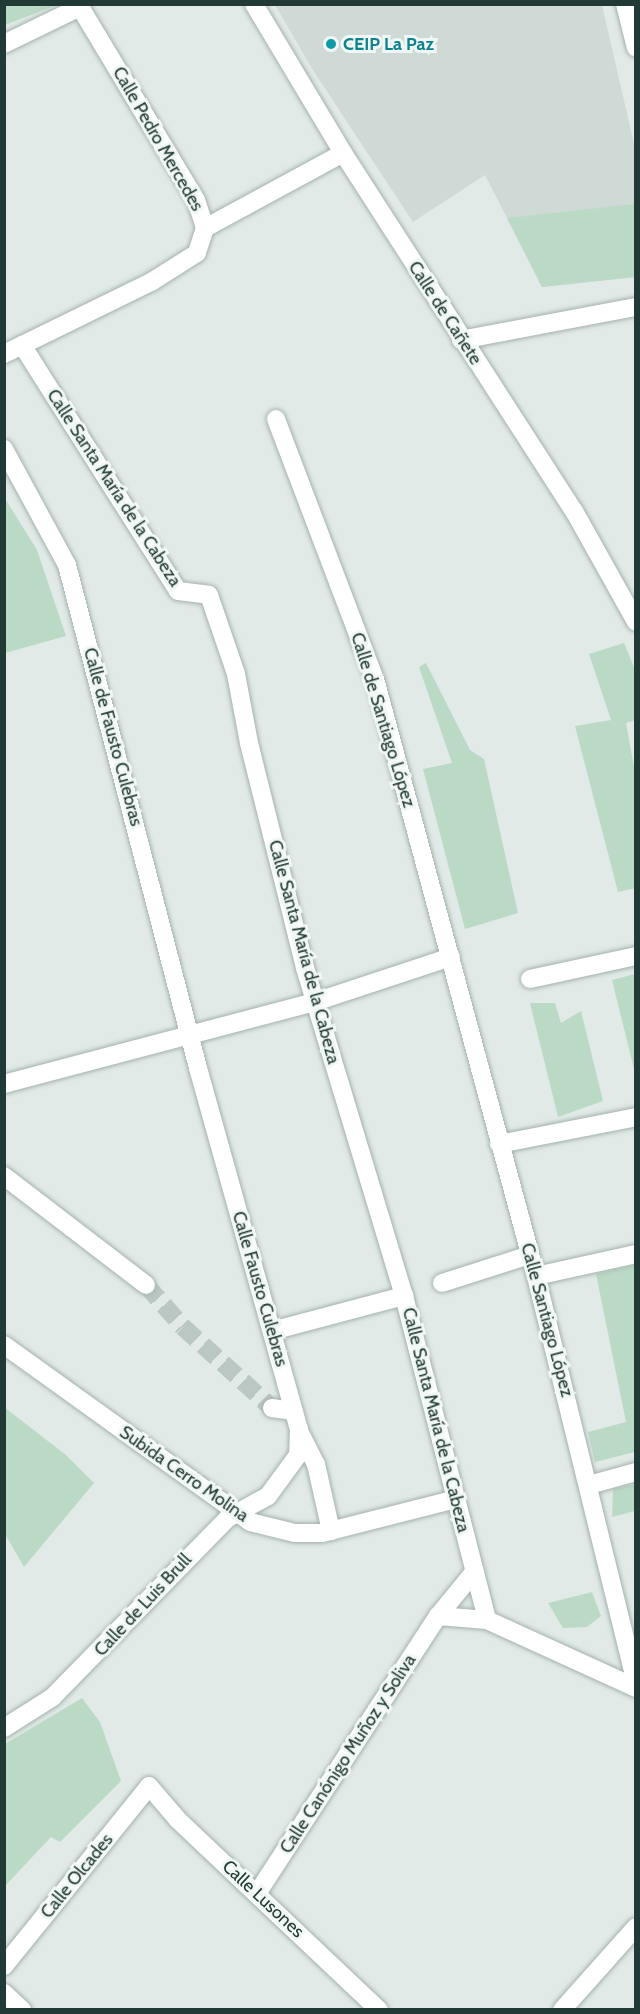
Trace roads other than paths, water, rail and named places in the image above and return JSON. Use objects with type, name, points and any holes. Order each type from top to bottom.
[{"type":"street","name":"Calle de Cañete","points":[[254,4],[343,153],[461,340],[574,511],[636,622]]},
{"type":"street","points":[[625,4],[636,48]]},
{"type":"street","name":"Calle Pedro Mercedes","points":[[4,44],[80,8],[196,200],[205,228],[196,253],[151,282],[4,354]]},
{"type":"street","points":[[205,228],[343,153]]},
{"type":"street","points":[[461,340],[636,307]]},
{"type":"street","name":"Calle Santa María de la Cabeza","points":[[22,345],[178,591],[209,595],[236,674],[249,742],[315,1002],[404,1296],[488,1620]]},
{"type":"street","name":"Calle de Santiago López","points":[[276,419],[375,679],[451,957]]},
{"type":"street","name":"Calle de Fausto Culebras","points":[[4,449],[67,565],[191,1037]]},
{"type":"street","points":[[530,980],[636,956]]},
{"type":"street","points":[[4,1084],[191,1037],[315,1002],[451,957]]},
{"type":"street","name":"Calle Santiago López","points":[[451,957],[499,1144],[537,1276],[636,1686]]},
{"type":"street","name":"Calle Fausto Culebras","points":[[191,1037],[299,1429],[298,1455],[283,1480],[268,1496],[235,1514]]},
{"type":"street","points":[[499,1144],[636,1117]]},
{"type":"street","points":[[4,1176],[146,1285]]},
{"type":"street","points":[[537,1276],[636,1254]]},
{"type":"street","points":[[442,1283],[530,1255]]},
{"type":"street","points":[[272,1331],[404,1296]]},
{"type":"street","name":"Subida Cerro Molina","points":[[4,1345],[235,1514],[295,1533],[331,1531],[456,1499]]},
{"type":"street","points":[[272,1408],[294,1411]]},
{"type":"street","points":[[299,1429],[316,1464],[331,1531]]},
{"type":"street","points":[[589,1485],[636,1472]]},
{"type":"street","name":"Calle de Luis Brull","points":[[4,1728],[53,1697],[201,1543],[235,1514]]},
{"type":"street","name":"Calle Canónigo Muñoz y Soliva","points":[[258,1892],[438,1616],[475,1571]]},
{"type":"street","points":[[438,1616],[488,1620],[636,1686]]},
{"type":"street","name":"Calle Lusones","points":[[149,1786],[178,1820],[258,1892],[369,2006]]},
{"type":"street","name":"Calle Olcades","points":[[4,1966],[149,1786]]},
{"type":"street","points":[[562,2010],[636,1927]]},
{"type":"street","points":[[4,1993],[22,2010]]},
{"type":"tunnel","points":[[146,1285],[183,1327],[272,1408]]},
{"type":"place","name":"CEIP La Paz","points":[[331,44]]}]
